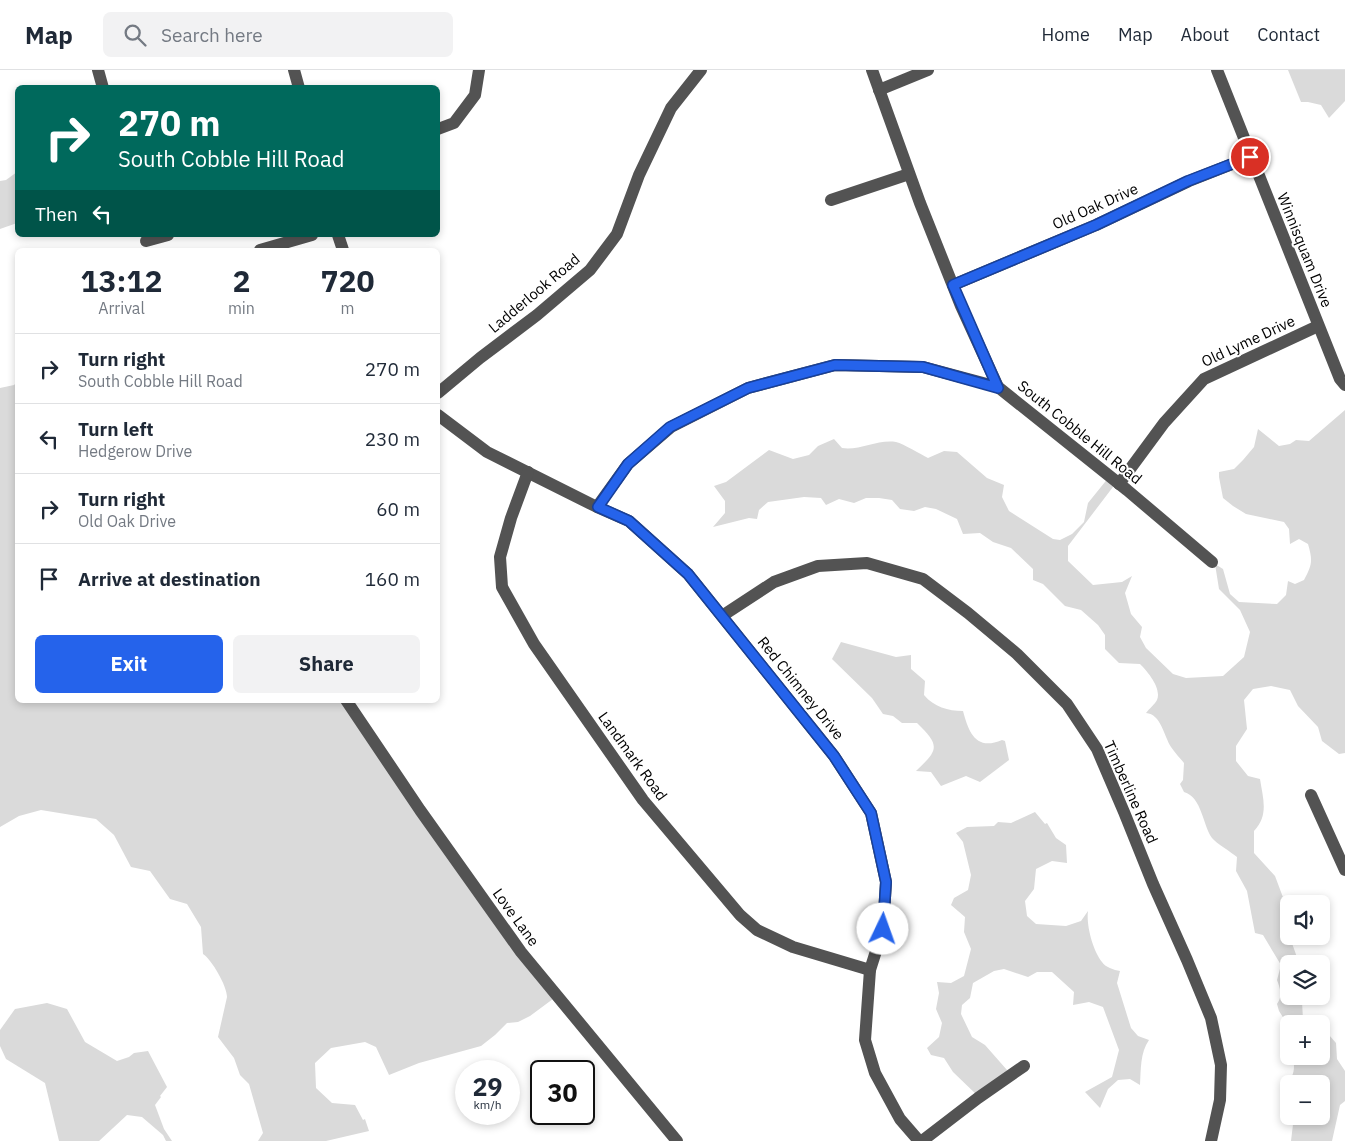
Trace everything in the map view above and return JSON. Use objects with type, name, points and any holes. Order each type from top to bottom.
[{"type":"street","points":[[98,70],[101,85]]},
{"type":"street","points":[[294,70],[298,85]]},
{"type":"street","points":[[440,128],[454,123],[475,95],[479,70]]},
{"type":"street","name":"Ladderlook Road","points":[[440,390],[537,315],[590,270],[617,234],[639,175],[671,108],[701,70]]},
{"type":"street","points":[[872,70],[909,174],[953,285],[998,388]]},
{"type":"street","points":[[880,90],[928,70]]},
{"type":"street","name":"Winnisquam Drive","points":[[1216,70],[1318,326],[1340,379],[1345,385]]},
{"type":"street","name":"Old Oak Drive","points":[[953,285],[1096,225],[1188,181],[1250,157]]},
{"type":"street","points":[[831,200],[909,174]]},
{"type":"street","points":[[146,242],[162,237]]},
{"type":"street","points":[[267,248],[305,237]]},
{"type":"street","name":"Old Lyme Drive","points":[[1119,484],[1164,423],[1204,379],[1318,326]]},
{"type":"street","name":"South Cobble Hill Road","points":[[598,507],[628,464],[670,427],[748,388],[835,365],[923,367],[998,388],[1119,484],[1212,562]]},
{"type":"street","name":"Red Chimney Drive","points":[[440,417],[487,452],[629,521],[688,574],[834,756],[871,813],[886,882],[883,929],[870,970],[865,1040],[875,1073],[900,1119],[921,1141]]},
{"type":"street","name":"Landmark Road","points":[[528,472],[511,518],[500,557],[502,587],[534,644],[643,800],[740,915],[757,930],[793,947],[870,970]]},
{"type":"street","name":"Timberline Road","points":[[722,616],[774,582],[818,566],[867,563],[923,579],[1017,654],[1067,704],[1097,749],[1152,884],[1211,1018],[1221,1065],[1220,1100],[1211,1141]]},
{"type":"street","name":"Love Lane","points":[[348,703],[420,810],[521,952],[677,1141]]},
{"type":"street","points":[[1311,795],[1345,870]]},
{"type":"street","points":[[921,1141],[1024,1066]]},
{"type":"shaded area","points":[[1288,70],[1345,70],[1345,101],[1329,118],[1321,105],[1301,102]]},
{"type":"shaded area","points":[[15,173],[15,224],[0,229],[0,181],[6,180]]},
{"type":"shaded area","points":[[14,385],[15,703],[348,703],[557,996],[530,1016],[518,1022],[507,1023],[481,1046],[419,1063],[389,1075],[376,1047],[365,1042],[331,1048],[315,1063],[316,1088],[332,1103],[355,1105],[363,1120],[365,1119],[369,1131],[326,1141],[258,1141],[263,1133],[249,1084],[240,1075],[234,1058],[218,1037],[227,997],[226,992],[215,967],[203,954],[201,927],[187,904],[170,899],[150,871],[131,867],[114,835],[96,819],[41,810],[19,816],[0,827],[0,388]]},
{"type":"shaded area","points":[[1345,410],[1345,753],[1339,754],[1322,741],[1318,727],[1298,706],[1290,690],[1271,686],[1253,689],[1244,700],[1247,729],[1236,746],[1236,761],[1248,776],[1260,779],[1264,806],[1262,819],[1254,831],[1254,853],[1275,876],[1282,895],[1280,895],[1280,945],[1293,945],[1296,955],[1280,955],[1280,963],[1263,935],[1255,933],[1247,891],[1236,871],[1237,857],[1212,838],[1195,800],[1184,792],[1180,784],[1183,780],[1184,763],[1171,747],[1159,721],[1151,714],[1146,713],[1157,700],[1156,685],[1153,680],[1140,664],[1119,663],[1105,649],[1105,635],[1098,625],[1081,610],[1065,606],[1043,584],[1033,580],[1033,569],[1011,548],[993,542],[980,533],[963,534],[957,519],[936,509],[925,507],[914,511],[900,509],[892,500],[879,498],[866,498],[854,503],[839,499],[826,505],[821,498],[804,497],[768,502],[759,510],[757,519],[749,518],[713,527],[725,513],[725,501],[714,486],[726,482],[769,450],[793,459],[809,455],[818,446],[834,439],[842,448],[855,448],[882,442],[896,442],[928,458],[944,451],[957,452],[987,478],[1004,485],[1002,497],[1009,511],[1053,539],[1060,540],[1072,534],[1084,522],[1088,503],[1109,477],[1116,483],[1068,546],[1068,561],[1093,585],[1122,582],[1132,576],[1125,593],[1131,614],[1142,627],[1140,637],[1146,648],[1173,674],[1186,678],[1223,676],[1244,657],[1250,632],[1240,610],[1219,589],[1215,564],[1223,569],[1230,594],[1239,602],[1277,604],[1286,595],[1288,581],[1295,584],[1304,580],[1310,566],[1311,555],[1308,544],[1299,539],[1290,544],[1289,529],[1284,522],[1246,514],[1223,498],[1219,472],[1234,469],[1243,460],[1254,447],[1258,429],[1279,446],[1290,444],[1296,440],[1309,441]]},
{"type":"shaded area","points":[[841,642],[896,657],[911,655],[911,669],[925,681],[924,695],[932,703],[942,708],[963,711],[971,733],[980,741],[993,743],[1005,741],[1009,760],[980,782],[966,776],[941,786],[931,772],[916,771],[932,753],[934,748],[930,737],[917,723],[902,723],[893,716],[883,714],[872,698],[832,659]]},
{"type":"shaded area","points":[[1035,812],[1045,824],[1047,823],[1056,838],[1066,845],[1067,863],[1052,861],[1036,869],[1034,889],[1025,901],[1027,916],[1036,924],[1066,926],[1081,921],[1088,911],[1089,930],[1099,957],[1103,964],[1120,971],[1117,983],[1131,1028],[1138,1036],[1149,1040],[1142,1056],[1140,1085],[1130,1079],[1118,1080],[1108,1089],[1100,1108],[1085,1092],[1112,1077],[1119,1050],[1103,1007],[1089,1002],[1073,1005],[1074,992],[1052,972],[1037,972],[1028,977],[1004,969],[994,971],[973,983],[970,998],[962,1005],[961,1014],[972,1037],[985,1045],[1007,1070],[980,1098],[953,1072],[944,1058],[931,1055],[927,1048],[939,1037],[942,1023],[936,1009],[939,993],[937,982],[951,983],[964,976],[971,949],[964,932],[965,917],[951,905],[954,898],[968,890],[971,875],[963,842],[956,833],[967,827],[994,826],[998,822],[1011,823]]},
{"type":"shaded area","points":[[1280,969],[1280,989],[1277,980]]},
{"type":"shaded area","points":[[1280,995],[1280,1005],[1302,1005],[1303,1015],[1282,1015],[1277,1004]]},
{"type":"shaded area","points":[[47,1003],[67,1009],[85,1042],[117,1061],[134,1053],[148,1051],[167,1087],[155,1105],[164,1129],[172,1141],[166,1141],[163,1135],[142,1117],[127,1115],[99,1141],[59,1141],[45,1083],[6,1059],[0,1046],[0,1030],[15,1009]]},
{"type":"shaded area","points":[[1330,1036],[1336,1043],[1337,1059],[1345,1071],[1345,1101],[1340,1105],[1332,1141],[1291,1141],[1293,1125],[1330,1125],[1330,1075],[1292,1075],[1294,1065],[1330,1065]]},
{"type":"route","points":[[883,929],[886,882],[871,813],[834,756],[688,574],[629,521],[598,507],[628,464],[670,427],[748,388],[835,365],[923,367],[998,388],[953,285],[1096,225],[1188,181],[1250,157]]}]
